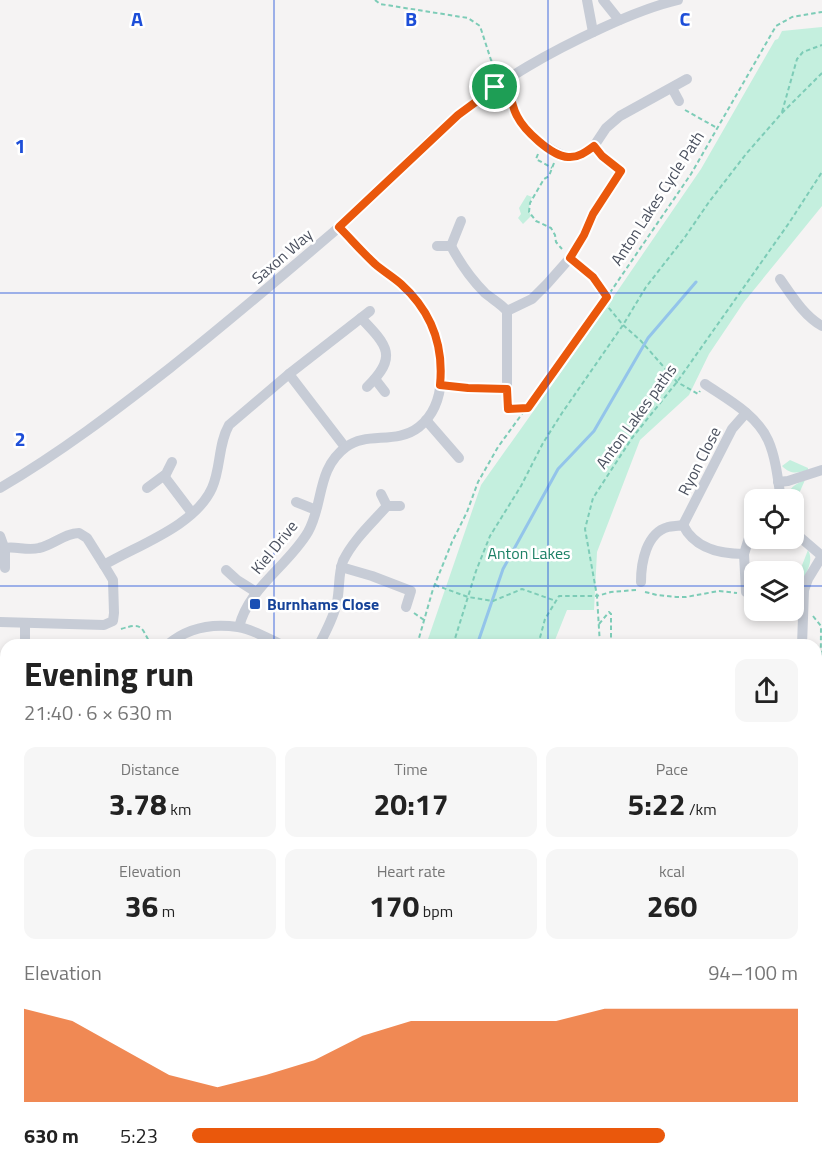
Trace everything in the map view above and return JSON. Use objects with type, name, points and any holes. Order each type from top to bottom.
[{"type":"street","points":[[587,0],[593,32]]},
{"type":"street","points":[[603,0],[619,20]]},
{"type":"street","name":"Saxon Way","points":[[0,488],[76,440],[243,310],[339,227],[458,115],[507,79],[546,55],[593,32],[640,12],[678,0]]},
{"type":"street","points":[[542,143],[557,154],[575,157],[594,146],[606,128],[628,110],[687,80]]},
{"type":"street","points":[[672,88],[679,101]]},
{"type":"street","points":[[507,311],[532,299],[548,284],[570,258],[593,214],[626,173],[602,156],[594,146]]},
{"type":"street","points":[[440,385],[507,389],[507,311],[471,278],[451,246],[461,221]]},
{"type":"street","points":[[289,375],[345,447],[363,440],[402,436],[419,427],[435,406],[440,385],[440,351],[424,311],[406,289],[374,262],[339,227]]},
{"type":"street","points":[[437,246],[451,246]]},
{"type":"street","points":[[780,279],[811,319],[822,326]]},
{"type":"street","points":[[104,565],[168,532],[192,513],[212,489],[224,436],[229,425],[366,315],[386,353],[385,366],[371,383],[385,392]]},
{"type":"street","points":[[705,384],[755,421],[767,438],[772,452],[779,489]]},
{"type":"street","name":"Ryon Close","points":[[683,525],[732,429],[746,413]]},
{"type":"street","points":[[426,420],[459,458]]},
{"type":"street","name":"Kiel Drive","points":[[239,627],[256,592],[304,538],[313,522],[324,474],[345,447]]},
{"type":"street","points":[[147,488],[165,476],[172,462]]},
{"type":"street","points":[[778,482],[822,470]]},
{"type":"street","points":[[165,476],[192,513]]},
{"type":"street","points":[[381,494],[387,506]]},
{"type":"street","points":[[296,502],[316,510]]},
{"type":"street","points":[[322,639],[336,610],[341,567],[350,549],[387,506],[400,506]]},
{"type":"street","points":[[641,582],[642,561],[652,539],[659,531],[668,527],[683,525],[684,529],[705,548],[717,552],[744,554]]},
{"type":"street","points":[[0,622],[104,625],[113,621],[114,613],[113,580],[87,538],[79,533],[68,535],[35,549],[5,548]]},
{"type":"street","points":[[0,536],[5,548],[5,568]]},
{"type":"street","points":[[804,541],[822,556],[804,590]]},
{"type":"street","points":[[744,561],[746,549]]},
{"type":"street","points":[[341,567],[411,591],[406,607]]},
{"type":"street","points":[[226,570],[256,592]]},
{"type":"street","points":[[802,639],[803,621]]},
{"type":"street","points":[[25,623],[25,639]]},
{"type":"street","points":[[175,639],[201,627],[219,626],[239,627],[268,639]]},
{"type":"path","points":[[375,0],[380,4],[468,18],[480,26],[491,60],[507,79],[515,113],[529,133],[542,143],[536,159],[552,168],[530,203],[530,212],[536,221],[550,228],[555,235],[556,242],[570,258],[593,277],[607,297]]},
{"type":"path","name":"Anton Lakes Cycle Path","points":[[419,639],[435,585],[452,542],[467,512],[478,482],[498,447],[607,297],[691,174],[776,26],[792,17],[822,12]]},
{"type":"path","points":[[781,114],[797,59],[803,52],[822,45]]},
{"type":"path","points":[[455,639],[484,548],[521,486],[543,443],[646,287],[709,202],[781,114],[822,73]]},
{"type":"path","points":[[679,101],[682,109],[717,128]]},
{"type":"path","name":"Anton Lakes paths","points":[[600,639],[597,596],[585,529],[593,498],[632,438],[677,382],[789,223],[822,172]]},
{"type":"path","points":[[604,301],[622,326],[648,349],[677,382],[698,394],[705,384]]},
{"type":"path","points":[[507,389],[508,409],[528,408]]},
{"type":"path","points":[[435,585],[468,597],[493,601],[522,589],[556,602]]},
{"type":"path","points":[[540,639],[545,619],[559,596],[597,596],[631,590],[676,597],[719,591],[744,592]]},
{"type":"path","points":[[804,603],[821,626],[821,639]]},
{"type":"path","points":[[599,624],[609,612],[611,614],[611,639]]},
{"type":"path","points":[[113,621],[120,629],[134,625],[141,628],[148,639]]},
{"type":"green space","name":"Anton Lakes","points":[[822,27],[822,206],[744,302],[709,354],[689,395],[640,440],[597,552],[594,610],[567,610],[555,639],[428,639],[481,485],[701,169],[782,31]]},
{"type":"green space","points":[[527,195],[532,197],[529,207],[531,216],[523,224],[518,218],[521,214],[519,208]]},
{"type":"green space","points":[[790,460],[808,470],[788,471],[782,466]]},
{"type":"green space","points":[[805,480],[801,489],[790,489]]},
{"type":"green space","points":[[808,550],[810,560],[805,576],[804,576],[804,561]]},
{"type":"waterway","points":[[479,639],[503,569],[558,469],[594,431],[648,338],[696,282]]},
{"type":"place","name":"Burnhams Close","points":[[255,604]]},
{"type":"route","points":[[507,79],[515,113],[521,124],[557,154],[575,157],[594,146],[602,156],[621,171],[593,214],[579,245],[570,258],[593,277],[607,297],[528,408],[508,409],[507,389],[440,385],[440,351],[424,311],[411,293],[374,262],[339,227],[458,115],[495,87],[507,79]]}]
